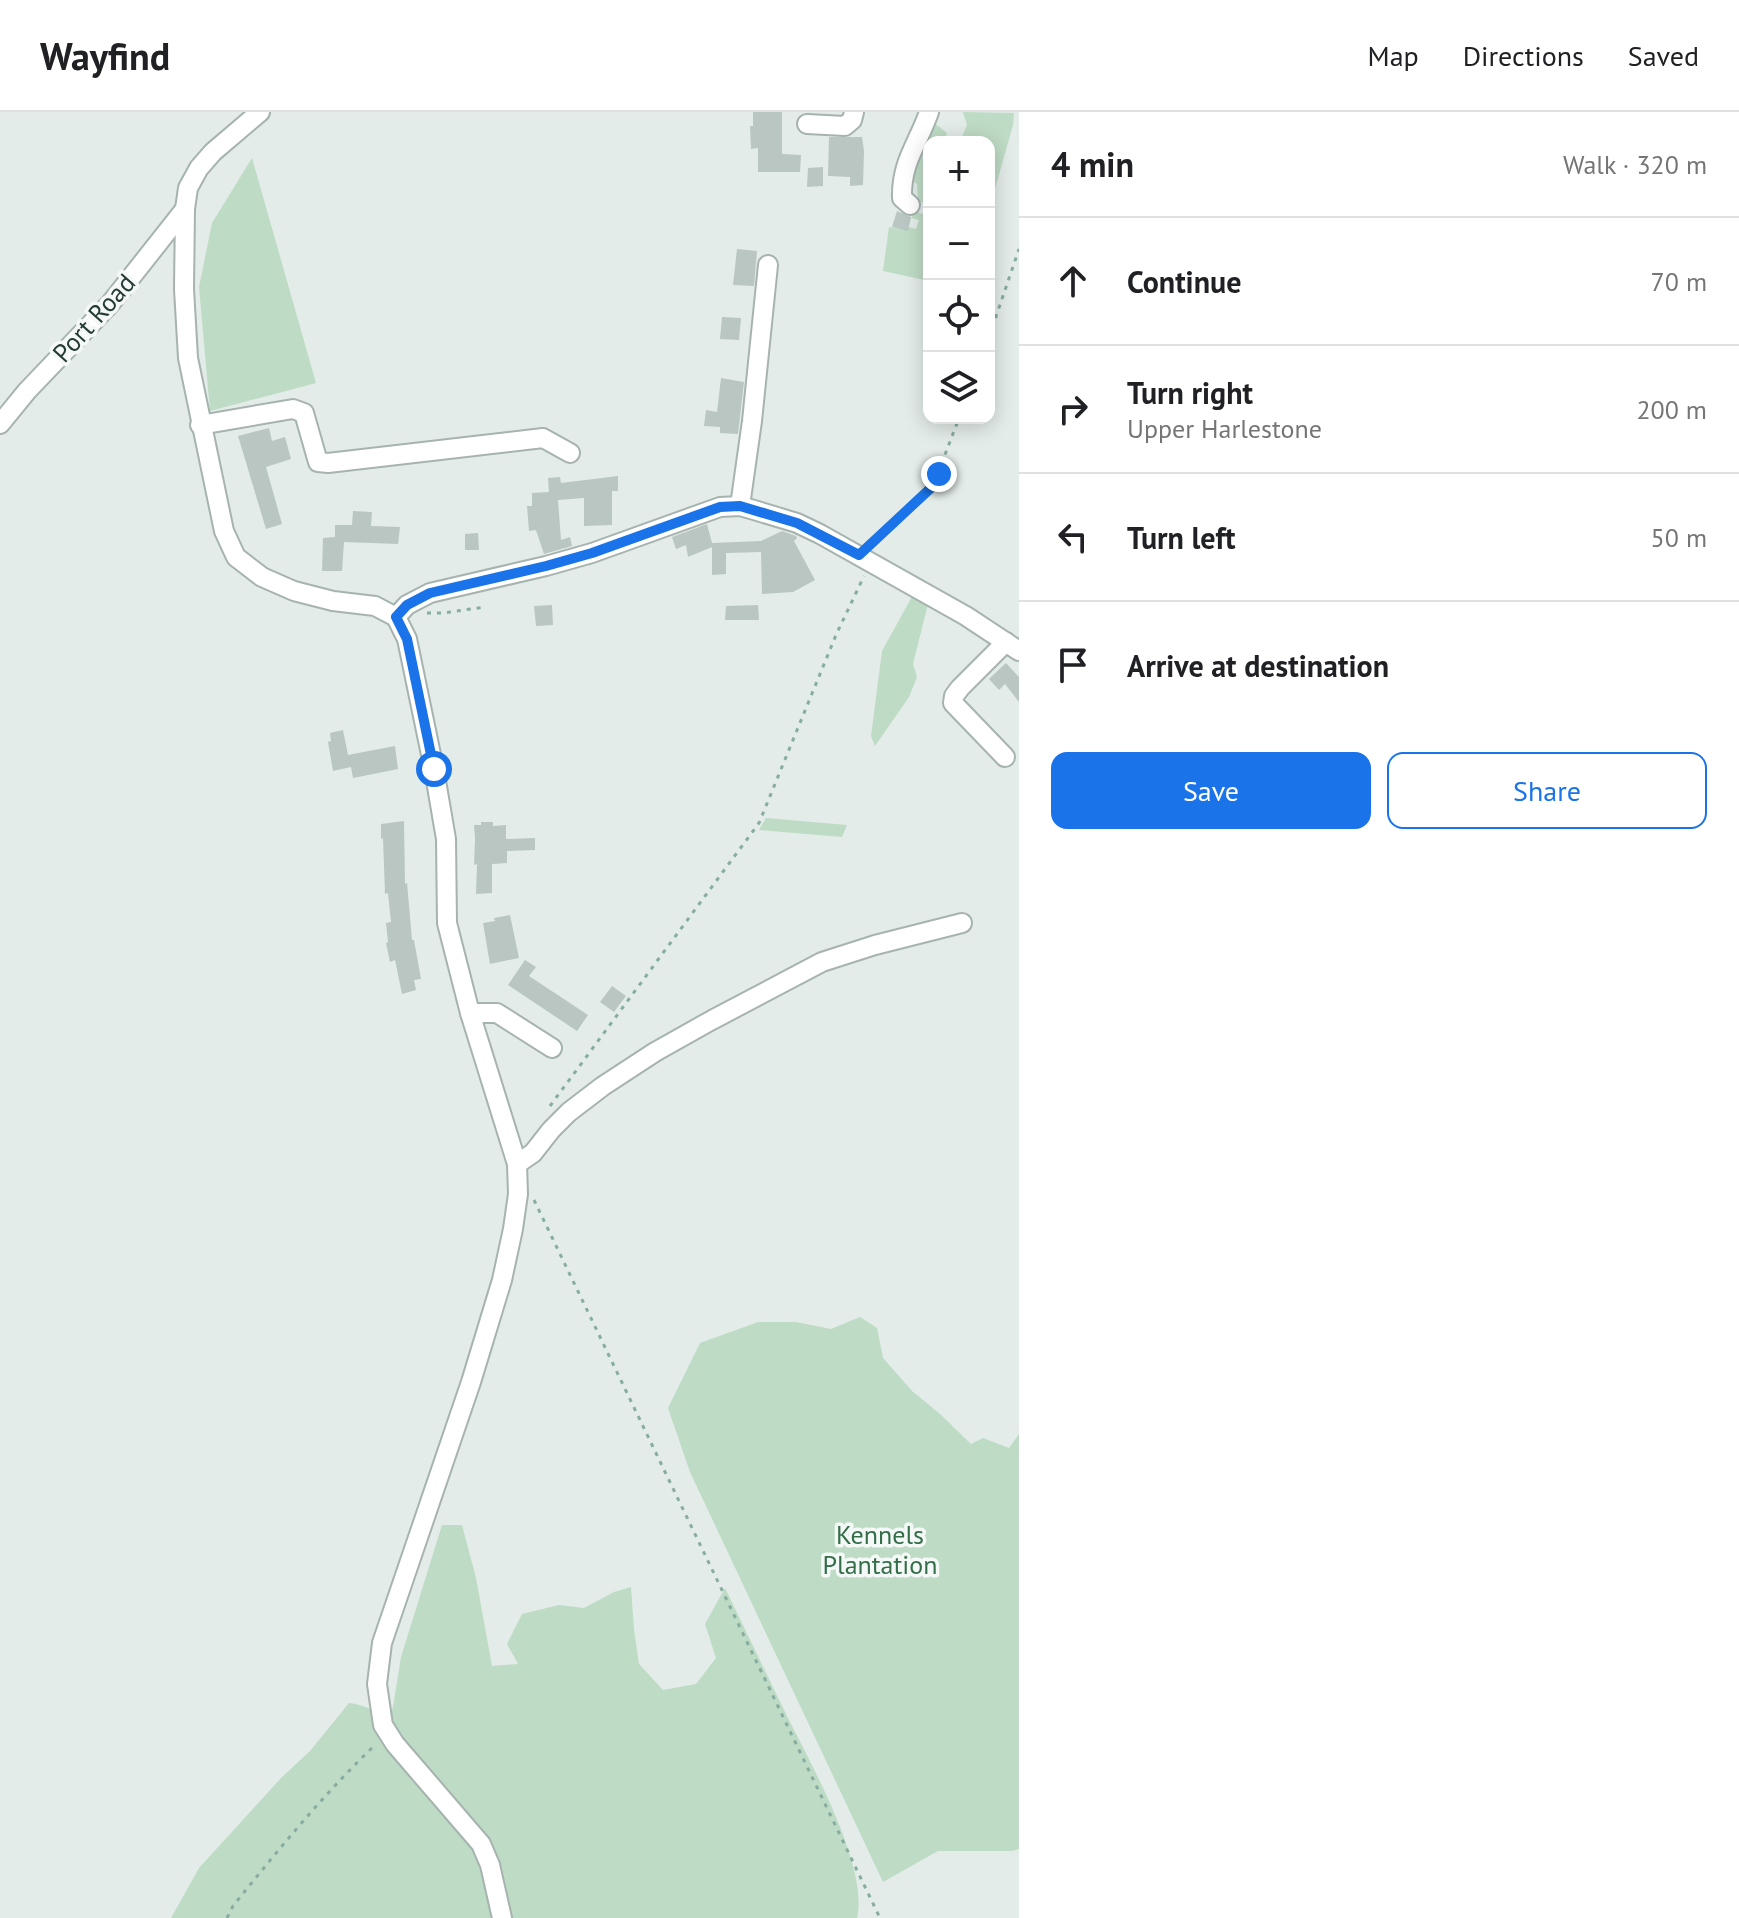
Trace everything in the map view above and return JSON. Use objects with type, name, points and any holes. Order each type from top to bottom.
[{"type":"street","points":[[260,112],[199,168],[188,188],[185,209],[184,289],[188,358],[224,531],[236,557],[262,577],[294,591],[400,613],[430,593],[561,562],[720,507],[740,506],[797,523],[943,602],[1012,646],[960,688],[953,703],[1005,757]]},
{"type":"street","points":[[807,124],[845,126],[852,120],[854,112]]},
{"type":"street","points":[[910,205],[902,198],[902,182],[906,164],[929,112]]},
{"type":"street","name":"Port Road","points":[[0,424],[110,304],[185,209]]},
{"type":"street","points":[[740,506],[768,265]]},
{"type":"street","points":[[200,425],[293,409],[304,413],[318,462],[328,463],[543,438],[570,453]]},
{"type":"street","points":[[400,613],[446,839],[447,923],[470,1013],[517,1164],[518,1194],[502,1280],[471,1382],[382,1643],[377,1684],[383,1725],[387,1732],[481,1844],[490,1865],[502,1918]]},
{"type":"street","points":[[517,1164],[533,1153],[569,1112],[603,1086],[712,1020],[822,962],[962,923]]},
{"type":"street","points":[[470,1013],[497,1013],[552,1048]]},
{"type":"path","points":[[995,319],[1019,249]]},
{"type":"path","points":[[546,1111],[759,823],[836,635],[868,566],[859,555],[933,486],[957,424]]},
{"type":"path","points":[[400,613],[443,613],[485,607]]},
{"type":"path","points":[[533,1198],[880,1918]]},
{"type":"path","points":[[227,1918],[233,1906],[303,1821],[387,1732]]},
{"type":"green space","points":[[963,112],[1014,113],[995,189],[995,136],[962,136],[967,125]]},
{"type":"green space","points":[[933,122],[947,133],[946,136],[927,136]]},
{"type":"green space","points":[[923,145],[923,203],[918,201],[917,184],[909,178]]},
{"type":"green space","points":[[252,158],[316,383],[210,411],[199,287],[212,223]]},
{"type":"green space","points":[[916,212],[923,214],[923,280],[883,271],[889,227],[916,229],[919,220],[911,218]]},
{"type":"green space","points":[[914,593],[929,600],[913,664],[917,677],[909,697],[875,746],[871,736],[882,651]]},
{"type":"green space","points":[[766,818],[847,825],[842,837],[759,830]]},
{"type":"green space","name":"Kennels Plantation","points":[[860,1317],[877,1328],[883,1358],[912,1391],[971,1444],[983,1438],[1009,1448],[1019,1434],[1019,1849],[938,1851],[883,1882],[690,1472],[668,1408],[700,1343],[758,1322],[796,1322],[831,1329]]},
{"type":"green space","points":[[442,1525],[462,1525],[476,1578],[492,1666],[518,1664],[507,1644],[522,1614],[559,1605],[584,1608],[631,1587],[639,1664],[663,1690],[696,1684],[716,1658],[705,1624],[725,1588],[836,1816],[854,1872],[857,1918],[171,1918],[199,1868],[281,1778],[310,1751],[349,1703],[388,1715],[393,1707],[401,1657]]},
{"type":"building","points":[[753,112],[782,112],[782,154],[801,155],[800,172],[758,172],[758,148],[751,149]]},
{"type":"building","points":[[829,137],[862,137],[863,185],[850,186],[850,177],[828,176]]},
{"type":"building","points":[[823,167],[823,186],[807,187],[808,168]]},
{"type":"building","points":[[897,211],[911,217],[908,231],[892,227]]},
{"type":"building","points":[[737,249],[757,251],[754,286],[733,285]]},
{"type":"building","points":[[722,317],[741,318],[739,340],[720,339]]},
{"type":"building","points":[[721,378],[744,382],[738,434],[720,433],[720,427],[704,426],[706,410],[717,412]]},
{"type":"building","points":[[269,428],[272,441],[285,437],[291,459],[266,467],[282,524],[266,529],[238,436]]},
{"type":"building","points":[[618,476],[618,491],[612,491],[612,525],[584,526],[584,498],[558,500],[561,540],[570,537],[572,546],[544,554],[536,530],[529,531],[527,506],[532,506],[532,493],[549,492],[548,478],[560,477],[561,483]]},
{"type":"building","points":[[353,511],[372,512],[371,526],[400,527],[398,544],[344,542],[342,571],[322,571],[323,538],[335,537],[335,525],[352,525]]},
{"type":"building","points":[[707,524],[712,543],[761,541],[782,531],[796,536],[794,541],[815,580],[793,592],[762,594],[761,552],[726,553],[726,574],[712,575],[712,547],[688,557],[686,545],[676,549],[672,537]]},
{"type":"building","points":[[478,533],[479,550],[465,550],[465,534]]},
{"type":"building","points":[[552,605],[553,625],[536,626],[534,606]]},
{"type":"building","points":[[758,605],[759,620],[725,620],[726,606]]},
{"type":"building","points":[[1006,663],[1019,677],[1019,702],[1005,684],[999,690],[989,679]]},
{"type":"building","points":[[343,730],[348,755],[395,746],[398,769],[353,778],[351,767],[333,771],[328,742],[331,741],[330,733]]},
{"type":"building","points":[[404,821],[405,884],[421,979],[414,980],[416,990],[402,994],[395,960],[390,962],[386,943],[386,923],[391,922],[388,893],[385,894],[381,824]]},
{"type":"building","points":[[481,822],[493,822],[493,826],[506,825],[506,839],[535,838],[535,850],[507,851],[507,863],[492,864],[492,893],[476,894],[474,825],[481,825]]},
{"type":"building","points":[[510,915],[519,958],[490,964],[483,923]]},
{"type":"building","points":[[525,960],[536,967],[529,976],[588,1015],[577,1031],[508,985]]},
{"type":"building","points":[[612,986],[626,996],[614,1012],[600,1002]]},
{"type":"route","points":[[434,769],[407,639],[396,617],[407,605],[430,593],[592,553],[720,507],[740,506],[797,523],[859,555],[933,486],[939,474]]}]
